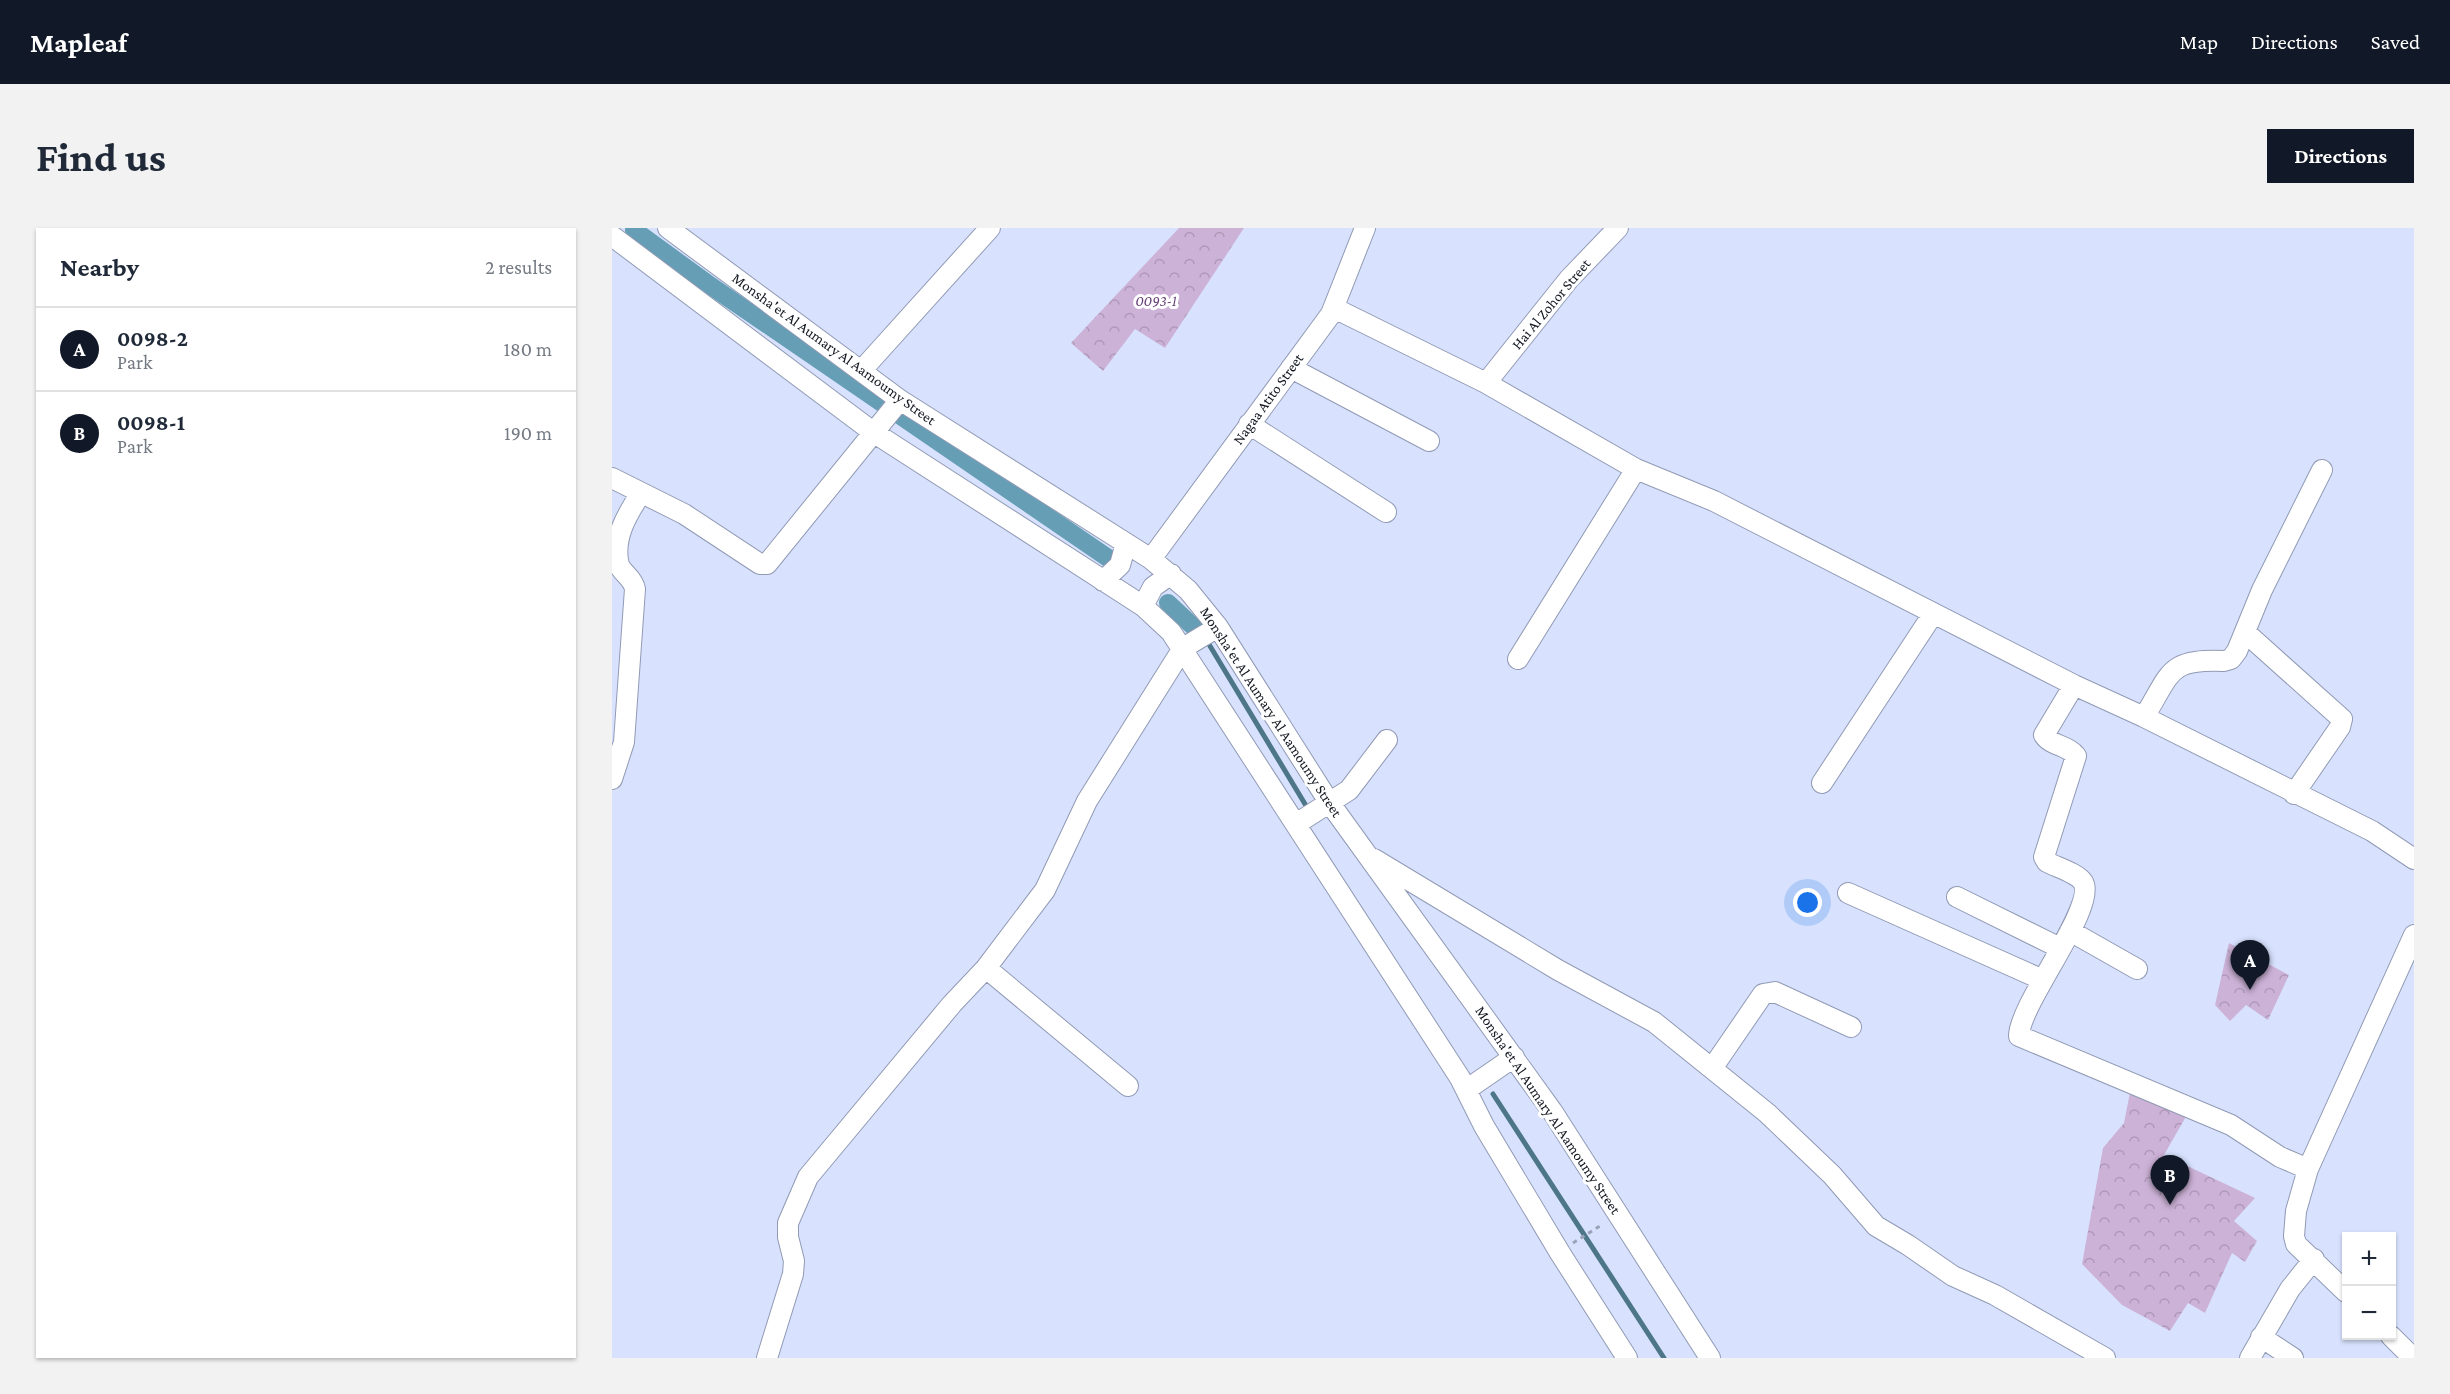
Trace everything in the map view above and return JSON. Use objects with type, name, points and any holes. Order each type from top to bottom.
[{"type":"street","name":"Monsha'et Al Aumary Al Aamoumy Street","points":[[668,228],[900,400],[1151,559],[1196,599],[1218,627],[1329,802],[1514,1057],[1588,1165],[1710,1358]]},
{"type":"street","points":[[861,371],[990,228]]},
{"type":"street","name":"Nagaa Atito Street","points":[[1151,559],[1334,308],[1365,228]]},
{"type":"street","name":"Hai Al Zohor Street","points":[[1486,383],[1569,279],[1618,228]]},
{"type":"street","points":[[612,236],[873,432],[1143,606],[1172,632],[1467,1090],[1484,1126],[1566,1263],[1627,1358]]},
{"type":"street","points":[[1334,308],[1486,383],[1636,469],[1714,501],[2074,685],[2144,717],[2372,831],[2414,859]]},
{"type":"street","points":[[1291,368],[1429,441]]},
{"type":"street","points":[[612,478],[684,514],[760,564],[767,564],[900,400]]},
{"type":"street","points":[[1249,424],[1386,512]]},
{"type":"street","points":[[1518,659],[1636,469]]},
{"type":"street","points":[[2144,717],[2176,668],[2185,662],[2231,659],[2246,633],[2262,590],[2322,470]]},
{"type":"street","points":[[612,780],[624,742],[635,589],[632,580],[617,574],[620,528],[641,493]]},
{"type":"street","points":[[1103,580],[1120,565],[1126,543]]},
{"type":"street","points":[[1143,606],[1153,587],[1170,574]]},
{"type":"street","points":[[1822,783],[1933,614]]},
{"type":"street","points":[[767,1358],[793,1274],[794,1261],[788,1237],[788,1222],[808,1177],[952,1004],[986,968],[1045,890],[1088,801],[1183,648],[1218,627]]},
{"type":"street","points":[[2246,633],[2343,720],[2294,794]]},
{"type":"street","points":[[2074,685],[2044,735],[2048,740],[2072,751],[2076,756],[2044,857],[2047,862],[2079,879],[2085,886],[2081,910],[2043,980],[2019,1036],[2231,1125],[2280,1157],[2308,1169]]},
{"type":"street","points":[[1296,824],[1357,782],[1387,740]]},
{"type":"street","points":[[1366,854],[1558,970],[1633,1009],[1674,1036],[1767,1113],[1832,1175],[1876,1226],[1953,1276],[1995,1295],[2105,1358]]},
{"type":"street","points":[[1848,893],[2043,980]]},
{"type":"street","points":[[1957,897],[2137,969]]},
{"type":"street","points":[[2342,1288],[2294,1240],[2296,1210],[2308,1169],[2414,935]]},
{"type":"street","points":[[986,968],[1128,1086]]},
{"type":"street","points":[[1713,1067],[1763,994],[1768,992],[1775,992],[1851,1027]]},
{"type":"street","points":[[1467,1090],[1514,1057]]},
{"type":"street","points":[[2250,1358],[2290,1288],[2314,1260]]},
{"type":"street","points":[[2261,1338],[2293,1358]]},
{"type":"street","points":[[2396,1339],[2411,1351]]},
{"type":"path","points":[[1569,1246],[1603,1224]]},
{"type":"green space","name":"0093-1","points":[[1179,228],[1244,228],[1165,348],[1135,329],[1103,371],[1071,343]]},
{"type":"green space","points":[[2229,943],[2289,975],[2268,1020],[2246,1005],[2230,1021],[2215,1005]]},
{"type":"green space","points":[[2133,1077],[2196,1099],[2164,1155],[2255,1198],[2234,1221],[2257,1241],[2245,1262],[2232,1253],[2205,1313],[2188,1303],[2170,1331],[2122,1305],[2082,1264],[2103,1148],[2124,1123]]},
{"type":"waterway","points":[[634,230],[711,286],[1108,558]]},
{"type":"waterway","points":[[1168,603],[1199,632]]},
{"type":"waterway","points":[[1210,646],[1308,809]]},
{"type":"waterway","points":[[1493,1094],[1664,1358]]},
{"type":"place","name":"0098-2","points":[[2250,990]]},
{"type":"place","name":"0098-1","points":[[2170,1205]]}]
